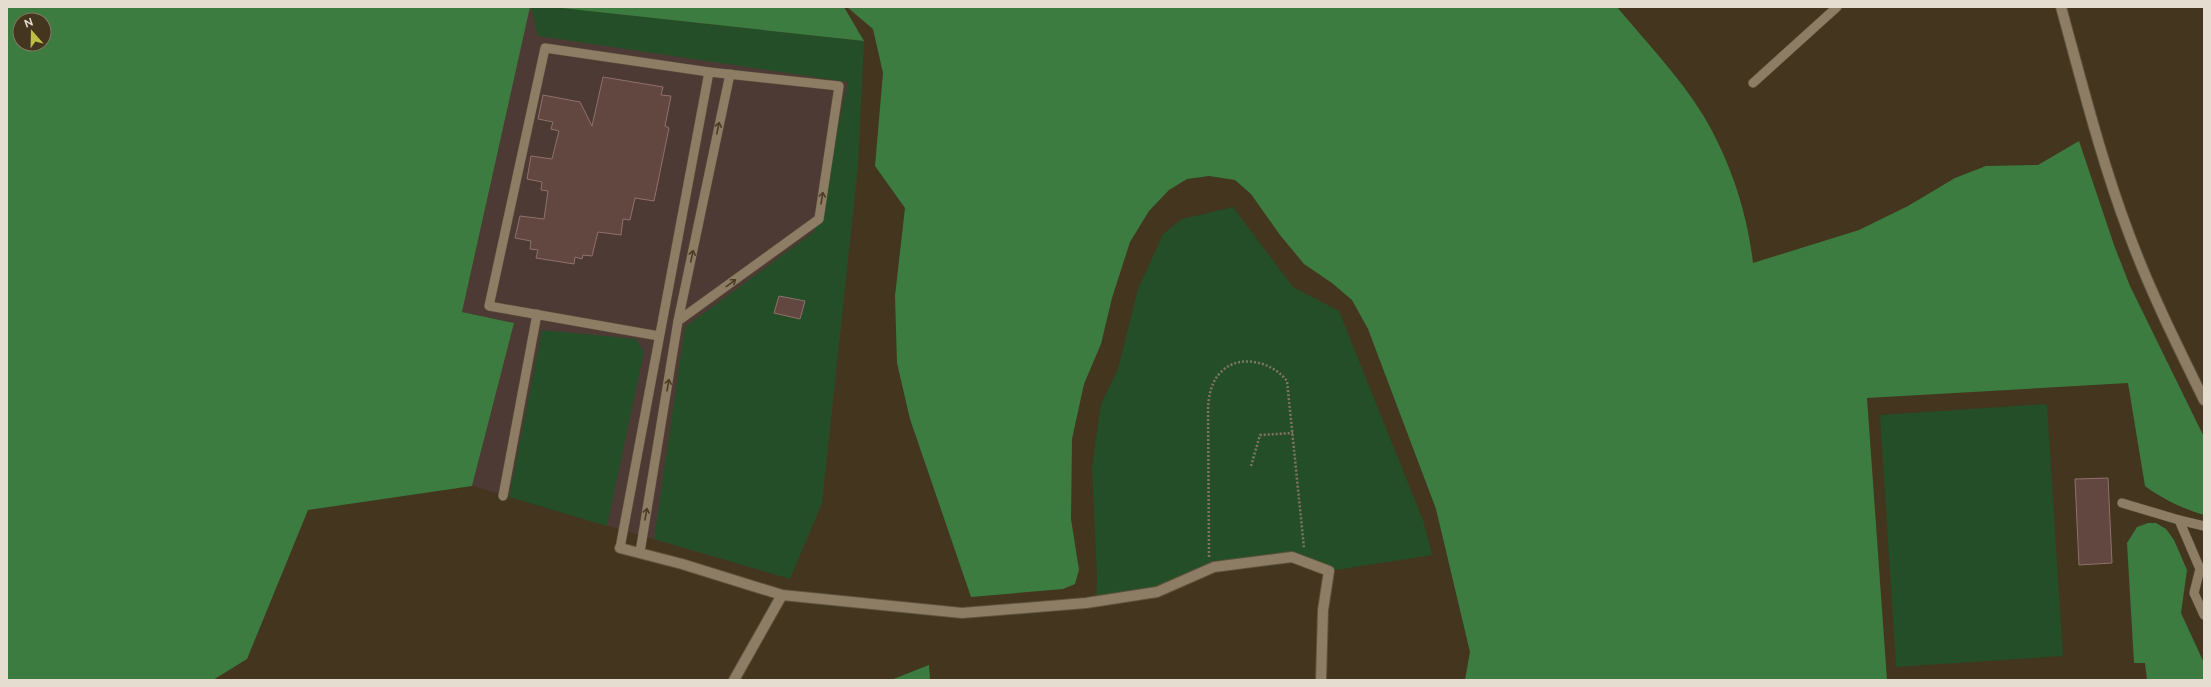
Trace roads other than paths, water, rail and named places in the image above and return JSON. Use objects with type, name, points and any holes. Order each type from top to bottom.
[{"type":"street","points":[[2061,7],[2100,144],[2128,232],[2151,288],[2204,400]]},
{"type":"street","points":[[620,548],[640,552],[782,596],[962,613],[1086,603],[1157,592],[1209,568],[1292,557],[1329,571],[1323,610],[1321,680]]},
{"type":"street","points":[[734,680],[782,596]]},
{"type":"lane","points":[[1753,83],[1837,7]]},
{"type":"lane","points":[[659,336],[489,306],[545,48],[709,72],[839,86],[819,219],[678,321]]},
{"type":"lane","points":[[620,548],[709,72]]},
{"type":"lane","points":[[640,552],[678,321],[730,74]]},
{"type":"lane","points":[[503,496],[537,314]]},
{"type":"lane","points":[[2122,503],[2204,526]]},
{"type":"lane","points":[[2179,520],[2202,568],[2194,593],[2204,615]]}]
